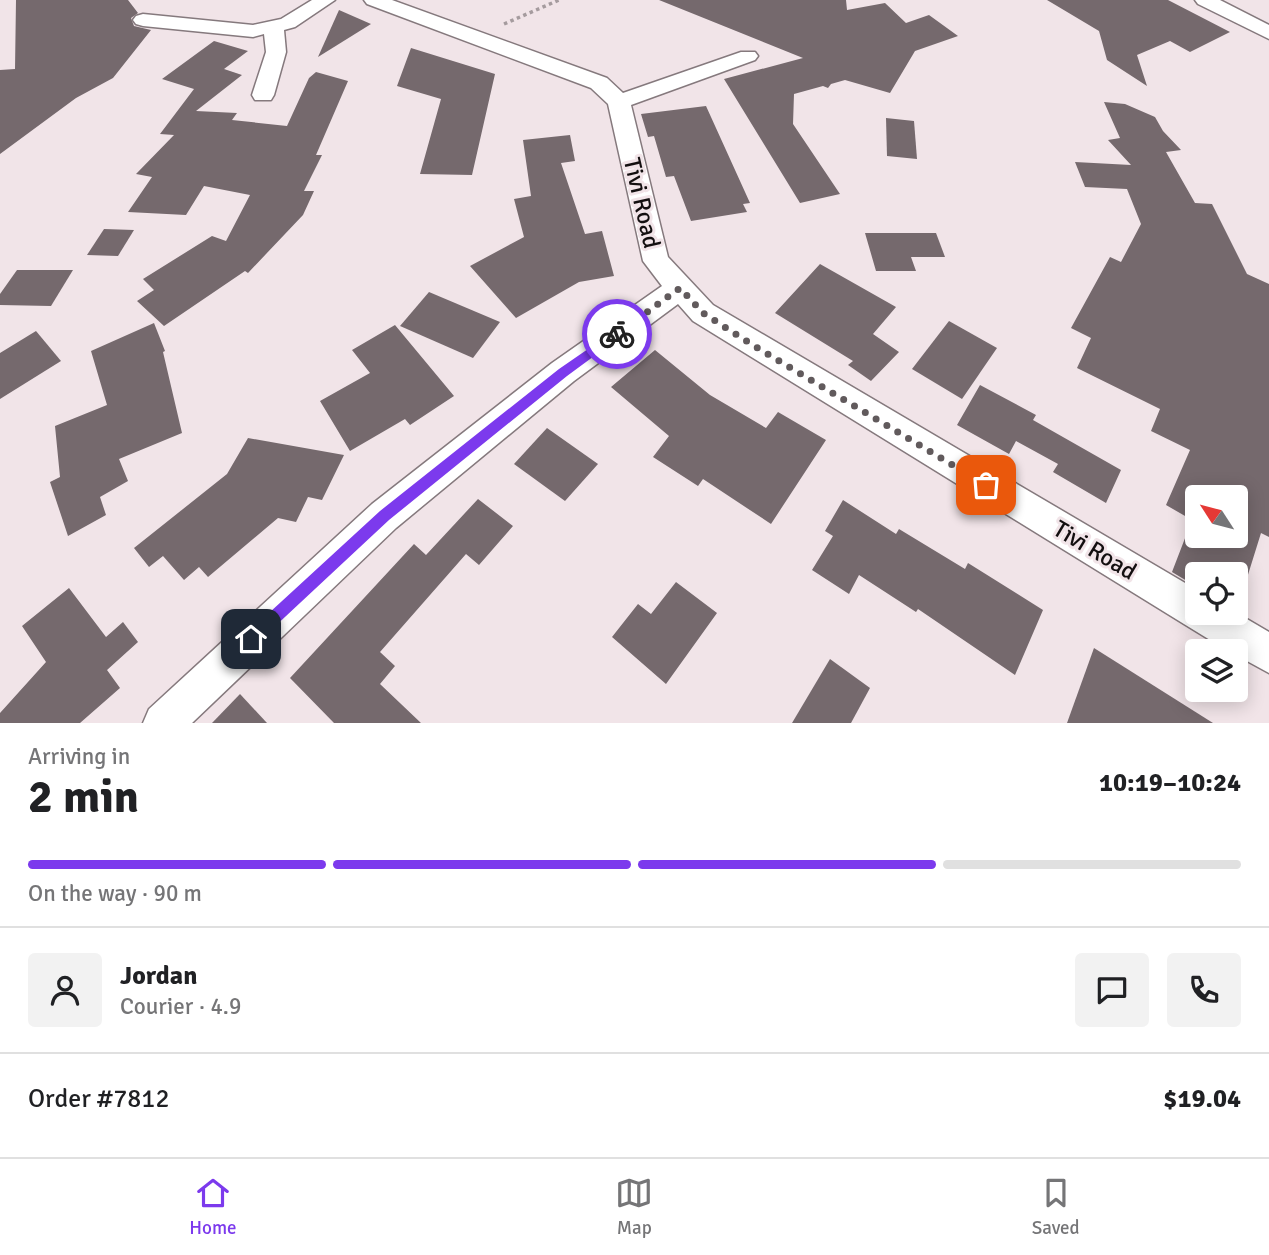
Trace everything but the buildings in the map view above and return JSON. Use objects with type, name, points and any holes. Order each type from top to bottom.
[{"type":"street","points":[[142,20],[253,31],[288,23],[325,0]]},
{"type":"street","points":[[374,0],[598,83],[619,102],[748,56]]},
{"type":"street","points":[[1205,0],[1269,33]]},
{"type":"street","points":[[263,95],[276,52],[274,27]]},
{"type":"street","name":"Tivi Road","points":[[619,102],[656,261],[703,313],[1185,604]]},
{"type":"street","points":[[163,723],[384,516],[563,372],[680,288]]},
{"type":"street","name":"Tivi Road","points":[[1220,625],[1269,654]]},
{"type":"path","points":[[474,37],[559,0]]},
{"type":"way so far","points":[[617,334],[680,288],[703,313],[751,344],[986,485]]},
{"type":"route","points":[[251,639],[384,516],[563,372],[617,334]]}]
